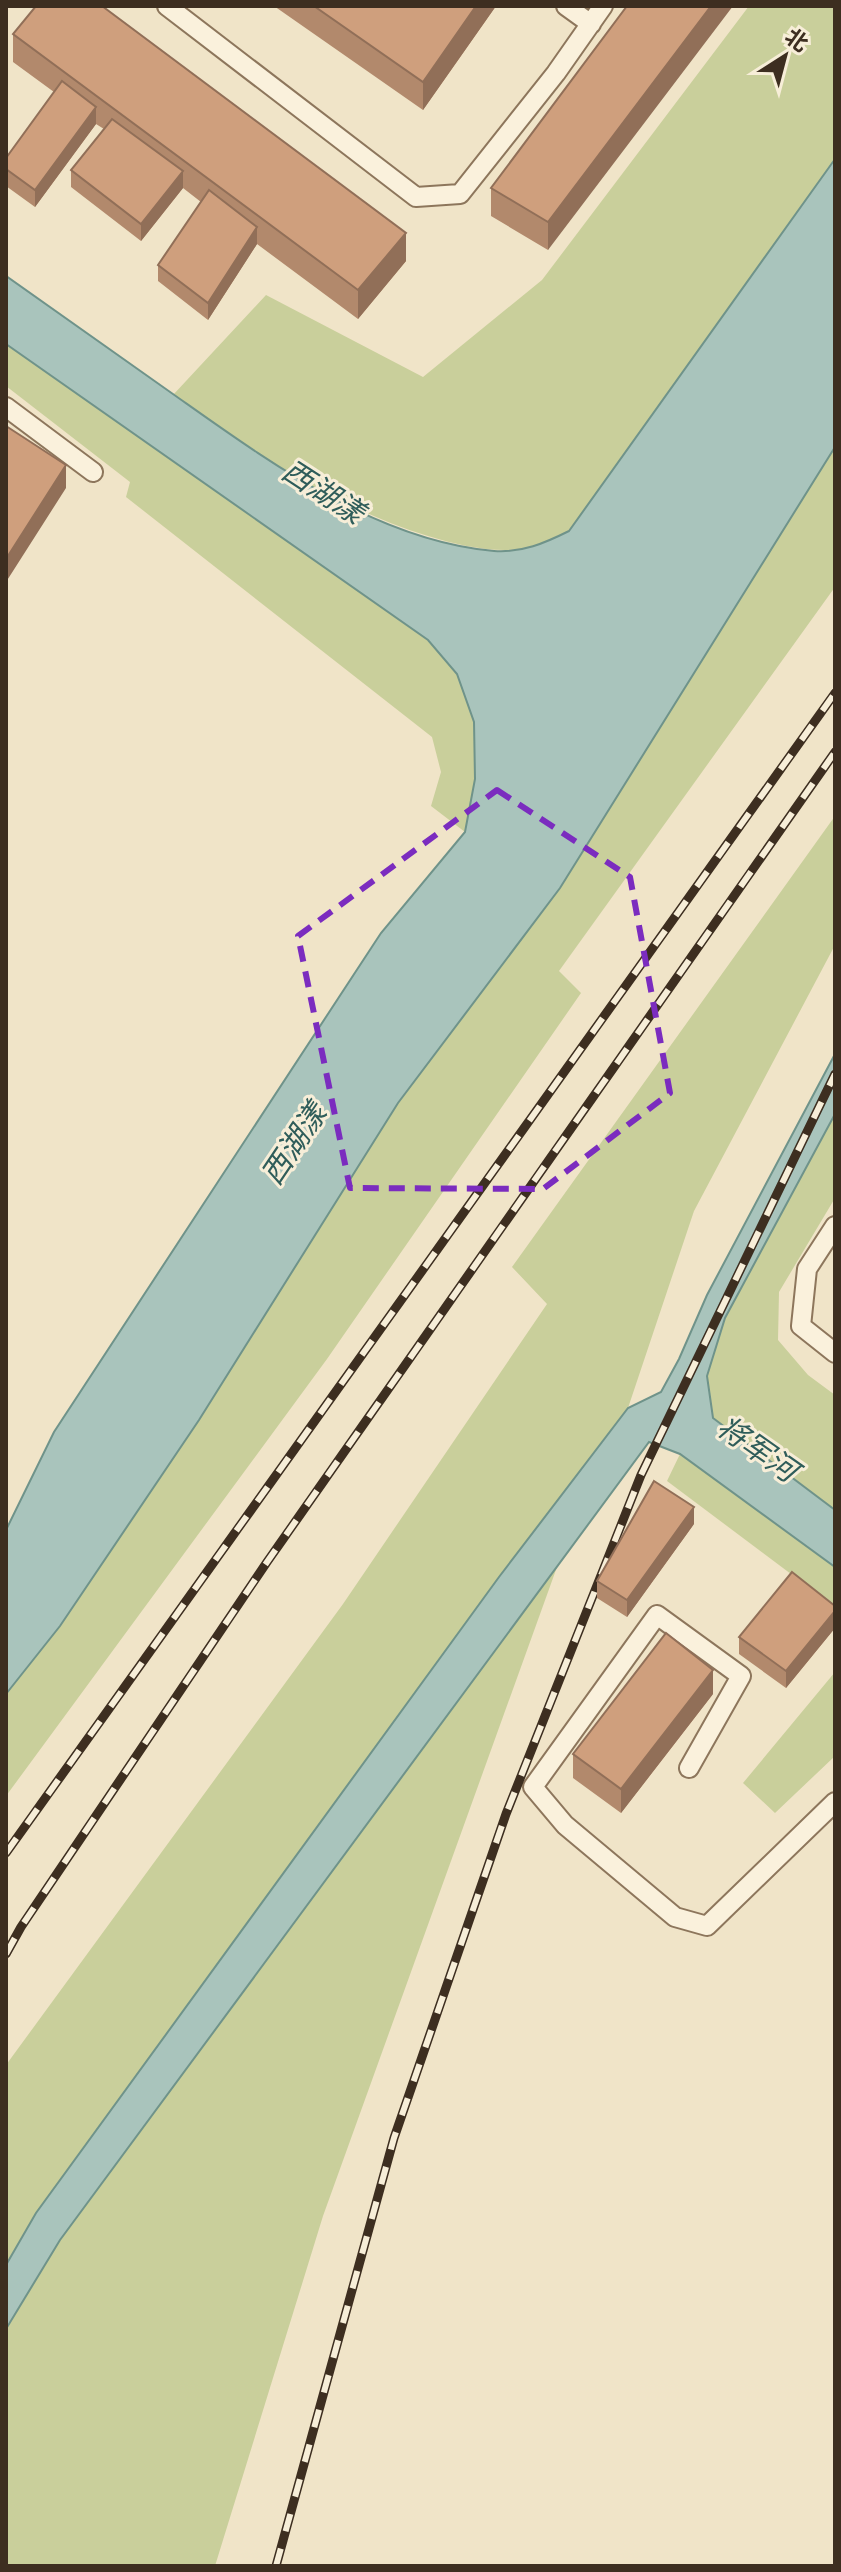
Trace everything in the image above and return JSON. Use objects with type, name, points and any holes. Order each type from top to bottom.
[{"type":"lane","points":[[167,6],[416,197],[460,194],[556,73],[603,6]]},
{"type":"lane","points":[[566,6],[591,24]]},
{"type":"lane","points":[[6,407],[93,472]]},
{"type":"lane","points":[[835,1226],[807,1269],[801,1326],[835,1353]]},
{"type":"lane","points":[[689,1768],[741,1676],[657,1615],[533,1787],[565,1825],[675,1917],[707,1926],[835,1802]]},
{"type":"highlighted area","points":[[497,790],[630,877],[670,1093],[543,1189],[350,1188],[298,936]]},
{"type":"green space","points":[[749,6],[835,6],[835,159],[569,531],[530,548],[504,550],[453,543],[393,524],[295,476],[173,395],[266,295],[423,377],[542,280]]},
{"type":"green space","points":[[6,344],[428,640],[457,674],[474,722],[475,779],[465,832],[431,806],[441,772],[432,737],[126,497],[130,482],[6,386]]},
{"type":"green space","points":[[835,447],[835,587],[559,971],[581,993],[327,1359],[6,1796],[6,1694],[60,1626],[199,1420],[398,1103],[560,888]]},
{"type":"green space","points":[[835,816],[835,945],[694,1211],[628,1408],[499,1577],[36,2213],[6,2265],[6,2065],[343,1604],[547,1304],[512,1267]]},
{"type":"green space","points":[[835,1114],[835,1198],[779,1292],[778,1340],[808,1375],[835,1395],[835,1510],[713,1418],[707,1376],[725,1318]]},
{"type":"green space","points":[[680,1454],[835,1567],[835,1607],[667,1481]]},
{"type":"green space","points":[[557,1567],[323,2216],[215,2566],[6,2566],[6,2329],[60,2240]]},
{"type":"green space","points":[[835,1672],[835,1756],[775,1813],[743,1783]]},
{"type":"water","name":"西湖漾","points":[[835,159],[835,447],[560,888],[398,1103],[199,1420],[60,1626],[6,1694],[6,1530],[54,1432],[381,933],[465,832],[475,779],[474,722],[457,674],[428,640],[6,344],[6,276],[252,449],[328,496],[409,532],[451,544],[494,551],[524,549],[569,531]]},
{"type":"water","points":[[835,1054],[835,1114],[725,1318],[707,1376],[713,1418],[835,1510],[835,1567],[680,1454],[649,1442],[60,2240],[6,2329],[6,2265],[36,2213],[499,1577],[628,1408],[661,1392],[707,1295]]},
{"type":"building","points":[[36,6],[102,6],[406,233],[358,290],[13,34]]},
{"type":"building","points":[[314,6],[476,6],[423,82]]},
{"type":"building","points":[[627,6],[711,6],[548,222],[491,188]]},
{"type":"building","points":[[62,81],[96,107],[35,190],[6,169],[6,158]]},
{"type":"building","points":[[112,119],[183,171],[141,224],[71,170]]},
{"type":"building","points":[[209,190],[257,227],[208,303],[158,265]]},
{"type":"building","points":[[6,426],[66,465],[6,559]]},
{"type":"building","points":[[654,1481],[694,1507],[627,1600],[597,1581]]},
{"type":"building","points":[[792,1572],[835,1606],[835,1611],[786,1671],[739,1637]]},
{"type":"building","points":[[666,1633],[713,1670],[621,1789],[573,1754]]},
{"type":"railway","points":[[6,1853],[835,693]]},
{"type":"railway","points":[[6,1954],[21,1927],[267,1562],[835,752]]},
{"type":"railway","points":[[276,2566],[394,2138],[506,1814],[641,1475],[835,1074]]},
{"type":"water label","name":"将军河","points":[[757,1449]]}]
